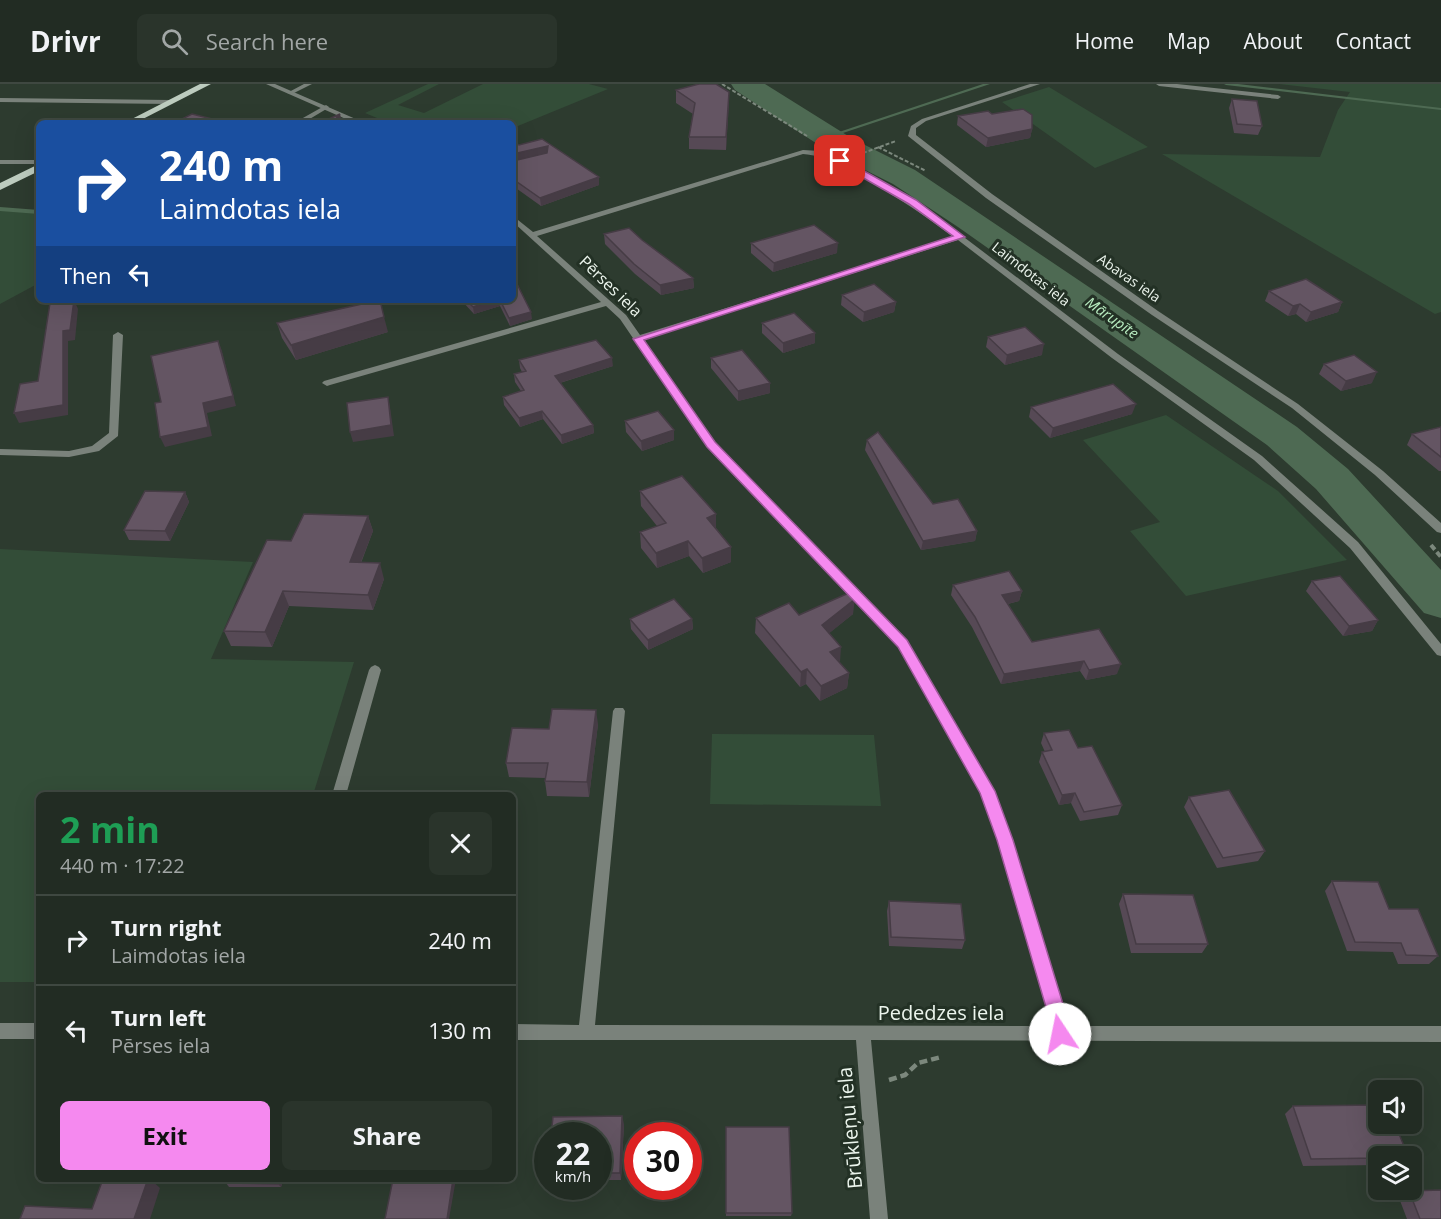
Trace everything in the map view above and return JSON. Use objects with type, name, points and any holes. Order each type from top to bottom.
[{"type":"main road","points":[[134,120],[207,84]]},
{"type":"main road","points":[[0,187],[36,170]]},
{"type":"street","points":[[269,84],[355,120]]},
{"type":"street","points":[[290,93],[309,84]]},
{"type":"street","name":"Abavas iela","points":[[1037,84],[924,120],[913,127],[912,136],[988,195],[1155,313],[1295,406],[1379,473],[1441,529]]},
{"type":"street","points":[[1159,84],[1278,97]]},
{"type":"street","points":[[0,100],[171,102]]},
{"type":"street","points":[[303,120],[326,107]]},
{"type":"street","points":[[531,235],[803,152],[820,153],[877,180],[960,237]]},
{"type":"street","points":[[0,162],[36,162]]},
{"type":"street","name":"Pērses iela","points":[[516,221],[623,317],[711,445],[902,644],[987,791],[1009,851],[1057,1014],[1060,1034]]},
{"type":"street","points":[[638,339],[960,237]]},
{"type":"street","name":"Laimdotas iela","points":[[960,237],[1115,356],[1258,458],[1354,545],[1441,652]]},
{"type":"street","points":[[327,382],[608,303]]},
{"type":"street","points":[[0,452],[69,454],[95,449],[114,434],[118,335]]},
{"type":"street","points":[[340,792],[375,670]]},
{"type":"street","points":[[586,1032],[619,711]]},
{"type":"street","points":[[0,1031],[36,1031]]},
{"type":"street","name":"Pededzes iela","points":[[516,1032],[1441,1034]]},
{"type":"street","name":"Brūkleņu iela","points":[[863,1034],[879,1219]]},
{"type":"path","points":[[722,84],[806,134],[803,152]]},
{"type":"path","points":[[872,149],[879,147]]},
{"type":"path","points":[[867,1080],[893,1080],[905,1075],[918,1063],[939,1057],[951,1057]]},
{"type":"green space","points":[[428,84],[439,84],[398,105],[424,113],[483,84],[589,84],[608,89],[516,127],[516,120],[382,120],[365,113]]},
{"type":"green space","points":[[1279,84],[1441,84],[1441,312],[1435,314],[1162,154],[1320,157],[1338,110],[1350,92]]},
{"type":"green space","points":[[1049,87],[1148,147],[1095,168],[1002,102]]},
{"type":"green space","points":[[0,209],[36,212],[36,285],[0,304]]},
{"type":"green space","points":[[1166,415],[1278,491],[1347,560],[1186,596],[1130,531],[1160,522],[1083,440]]},
{"type":"green space","points":[[0,549],[253,562],[211,659],[354,662],[314,792],[36,792],[36,982],[0,982]]},
{"type":"green space","points":[[712,734],[874,735],[881,806],[710,804]]},
{"type":"building","points":[[699,84],[716,84],[729,92],[726,137],[689,137],[695,103],[676,90]]},
{"type":"building","points":[[1232,99],[1257,101],[1262,126],[1237,124]]},
{"type":"building","points":[[1023,109],[1032,115],[1032,129],[988,138],[958,116],[988,111],[992,114]]},
{"type":"building","points":[[192,114],[216,120],[180,120]]},
{"type":"building","points":[[340,114],[335,120],[327,120]]},
{"type":"building","points":[[542,139],[599,177],[540,198],[516,181],[516,160],[547,153],[548,146],[516,153],[516,143],[519,145]]},
{"type":"building","points":[[814,225],[838,243],[774,263],[751,243]]},
{"type":"building","points":[[629,228],[693,278],[660,285],[634,264],[604,234]]},
{"type":"building","points":[[1306,279],[1342,302],[1311,312],[1300,304],[1293,306],[1269,291]]},
{"type":"building","points":[[516,282],[531,312],[509,318],[502,303],[516,303]]},
{"type":"building","points":[[874,284],[896,302],[864,312],[842,295]]},
{"type":"building","points":[[50,303],[74,303],[70,330],[63,331],[63,405],[14,413],[20,384],[38,381]]},
{"type":"building","points":[[367,303],[381,303],[384,317],[291,345],[277,323]]},
{"type":"building","points":[[469,303],[484,303],[473,307]]},
{"type":"building","points":[[794,313],[815,333],[783,343],[762,323]]},
{"type":"building","points":[[1025,327],[1044,344],[1007,355],[988,337]]},
{"type":"building","points":[[596,340],[612,358],[555,376],[593,425],[561,435],[542,411],[519,418],[503,397],[524,390],[514,374],[526,371],[519,360]]},
{"type":"building","points":[[218,341],[233,396],[203,403],[208,427],[160,437],[155,403],[161,402],[151,356]]},
{"type":"building","points":[[742,350],[770,383],[738,391],[711,358]]},
{"type":"building","points":[[1354,355],[1377,372],[1346,381],[1324,364]]},
{"type":"building","points":[[1113,384],[1136,404],[1053,428],[1031,407]]},
{"type":"building","points":[[388,397],[391,425],[350,432],[347,403]]},
{"type":"building","points":[[658,411],[674,430],[641,441],[625,421]]},
{"type":"building","points":[[1441,427],[1441,457],[1412,434]]},
{"type":"building","points":[[878,432],[933,504],[958,499],[977,531],[923,541],[867,440]]},
{"type":"building","points":[[682,476],[716,514],[707,518],[731,547],[702,558],[688,541],[656,553],[640,532],[666,523],[640,491]]},
{"type":"building","points":[[145,491],[185,492],[165,531],[124,530]]},
{"type":"building","points":[[304,514],[368,516],[350,562],[380,563],[368,595],[283,591],[265,632],[224,631],[267,540],[291,541]]},
{"type":"building","points":[[1009,571],[1022,591],[1002,595],[1032,642],[1099,629],[1121,664],[1089,670],[1084,661],[1004,674],[975,617],[953,585]]},
{"type":"building","points":[[1340,576],[1378,620],[1349,626],[1312,581]]},
{"type":"building","points":[[851,592],[855,599],[822,625],[841,647],[830,652],[849,673],[821,686],[807,669],[801,672],[756,618],[789,603],[799,615]]},
{"type":"building","points":[[674,599],[692,619],[648,640],[630,619]]},
{"type":"building","points":[[552,709],[596,710],[587,782],[545,781],[548,763],[506,763],[512,728],[549,729]]},
{"type":"building","points":[[1069,730],[1078,748],[1092,746],[1122,805],[1084,812],[1075,793],[1062,795],[1042,752],[1052,750],[1044,733]]},
{"type":"building","points":[[1229,790],[1265,851],[1223,858],[1189,797]]},
{"type":"building","points":[[1332,881],[1378,882],[1389,909],[1418,909],[1438,956],[1406,955],[1401,943],[1355,942]]},
{"type":"building","points":[[1123,894],[1193,895],[1208,944],[1136,944]]},
{"type":"building","points":[[889,901],[961,904],[965,940],[891,937]]},
{"type":"building","points":[[1368,1105],[1368,1134],[1399,1134],[1404,1146],[1368,1146],[1368,1158],[1311,1159],[1293,1106]]},
{"type":"building","points":[[622,1116],[620,1173],[612,1173],[612,1122],[552,1122],[553,1117]]},
{"type":"building","points":[[726,1127],[789,1127],[792,1213],[726,1213]]},
{"type":"building","points":[[102,1182],[147,1182],[134,1219],[20,1219],[25,1206],[92,1209]]},
{"type":"building","points":[[226,1182],[279,1182],[278,1184]]},
{"type":"building","points":[[392,1182],[453,1182],[447,1219],[385,1219]]},
{"type":"building","points":[[1441,1190],[1441,1219],[1420,1219],[1413,1200],[1422,1200],[1422,1191]]},
{"type":"waterway","name":"Mārupīte","points":[[745,84],[842,146],[904,177],[970,220],[1282,436],[1332,479],[1441,601]]},
{"type":"waterway","points":[[829,136],[988,84]]},
{"type":"waterway","points":[[1226,84],[1441,109]]},
{"type":"waterway","points":[[0,209],[36,212]]},
{"type":"route","points":[[840,161],[912,202],[960,237],[638,339],[711,445],[902,644],[987,791],[1005,840],[1057,1014],[1060,1034]]}]
